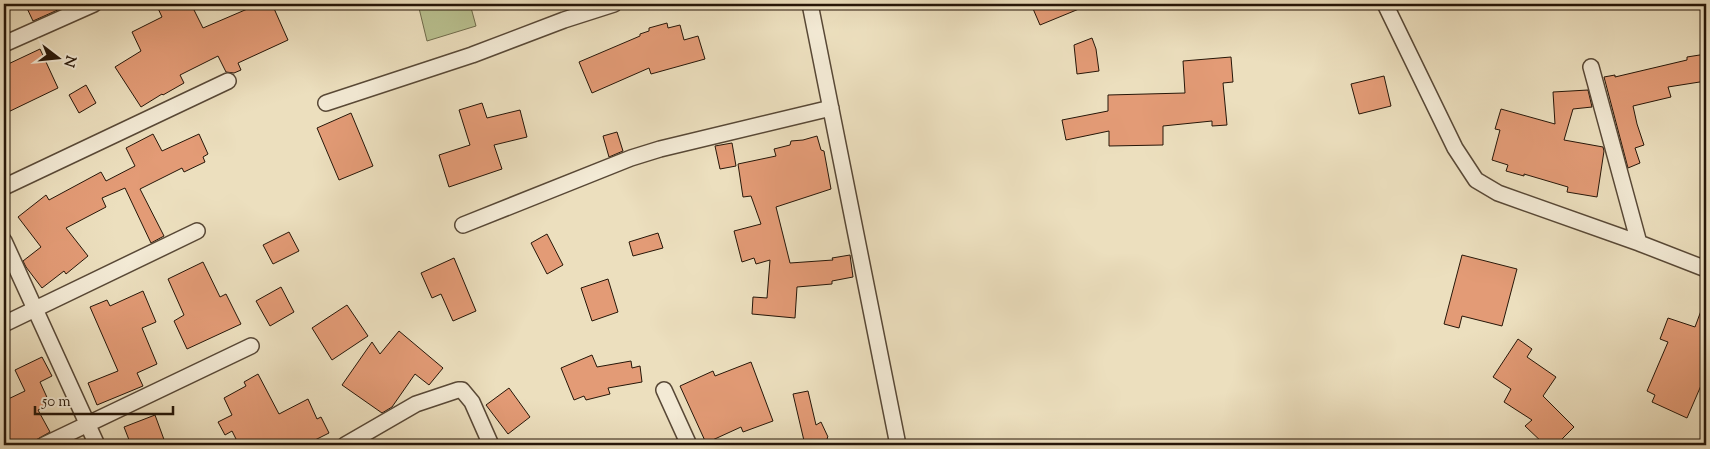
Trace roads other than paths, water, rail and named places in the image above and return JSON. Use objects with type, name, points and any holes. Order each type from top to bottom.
[{"type":"street","points":[[4,44],[94,4]]},
{"type":"street","points":[[326,103],[472,55],[564,20],[614,4]]},
{"type":"street","points":[[810,4],[898,445]]},
{"type":"street","points":[[1385,4],[1454,148],[1476,180],[1498,193],[1706,269]]},
{"type":"street","points":[[1591,67],[1639,243]]},
{"type":"street","points":[[4,187],[228,81]]},
{"type":"street","points":[[463,225],[631,158],[660,149],[831,108]]},
{"type":"street","points":[[4,324],[197,231]]},
{"type":"street","points":[[4,240],[97,445]]},
{"type":"street","points":[[44,445],[251,346]]},
{"type":"street","points":[[345,445],[416,404],[458,390],[462,390],[472,402],[491,445]]},
{"type":"street","points":[[664,390],[689,445]]}]
